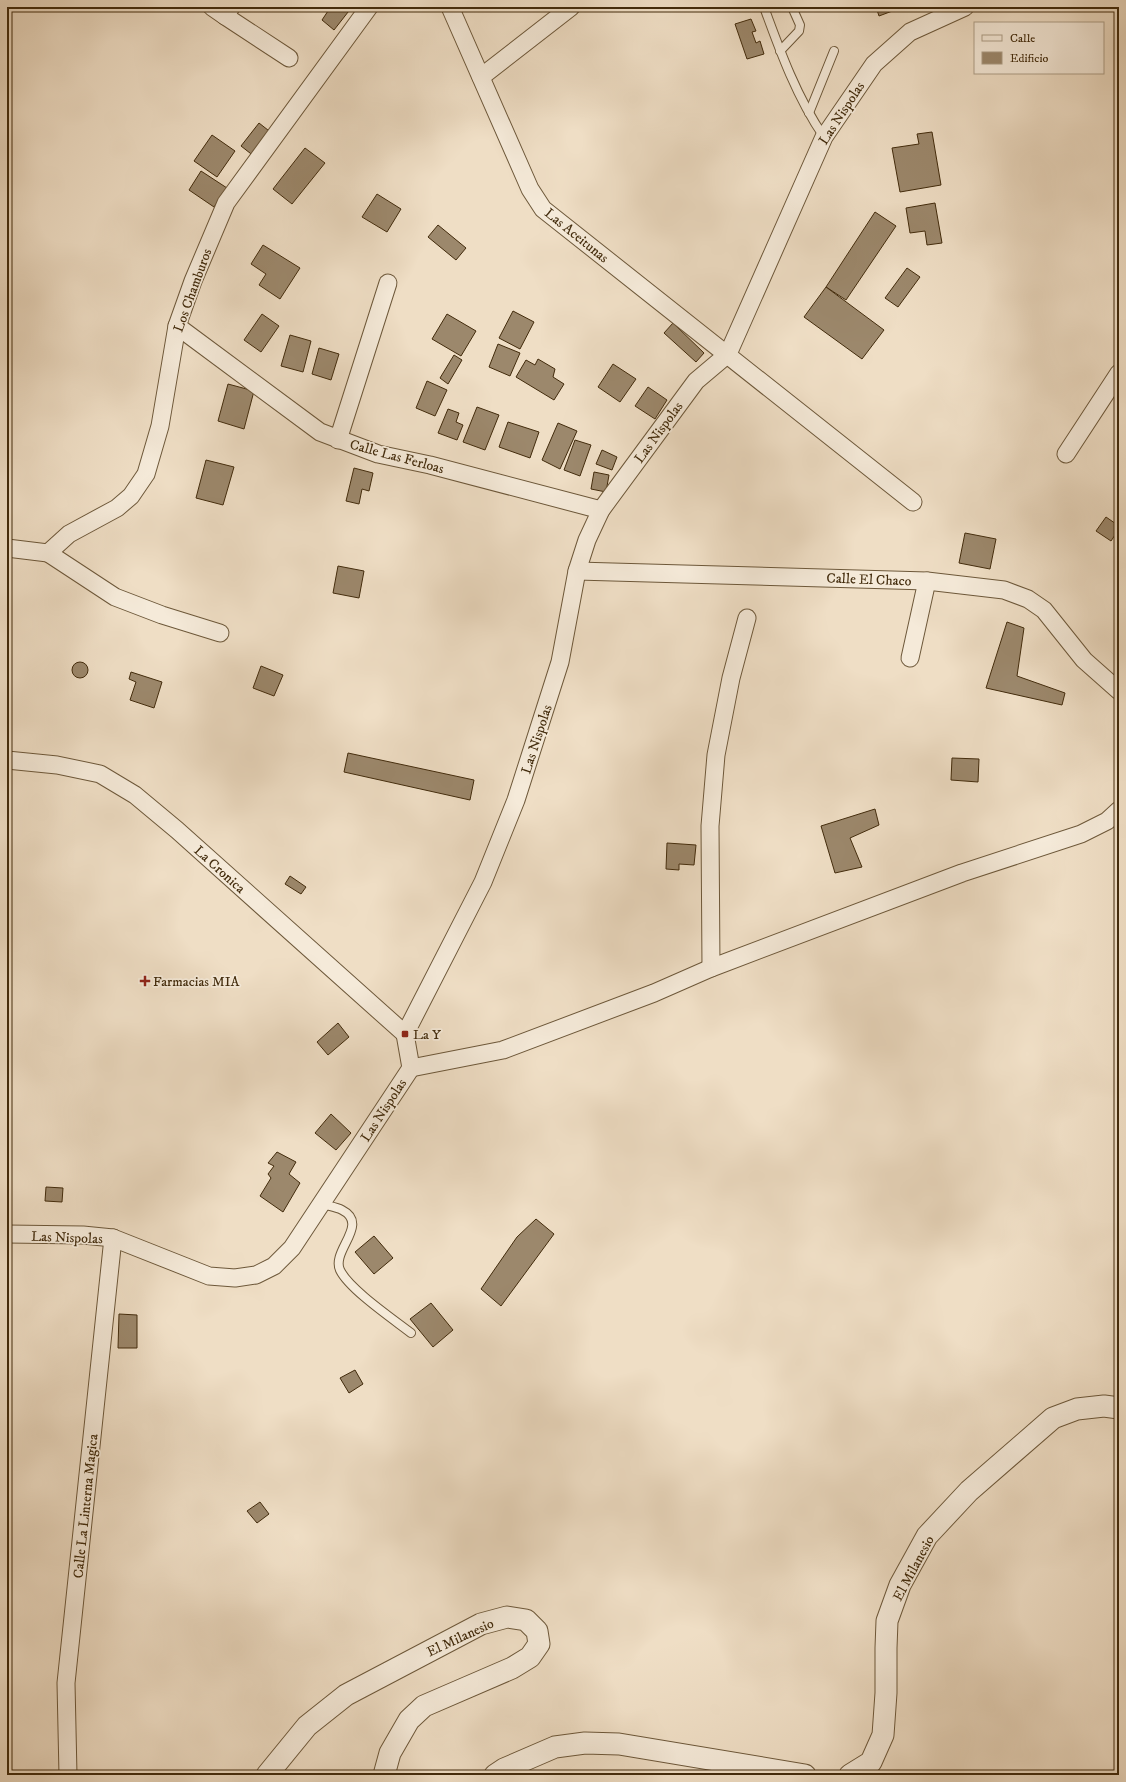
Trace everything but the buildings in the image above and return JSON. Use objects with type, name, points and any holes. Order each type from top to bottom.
[{"type":"street","name":"Los Chamburos","points":[[48,553],[68,534],[117,508],[131,496],[146,474],[160,426],[177,326],[193,281],[226,203],[369,7]]},
{"type":"street","name":"Las Aceitunas","points":[[450,7],[530,189],[543,209],[913,502]]},
{"type":"street","points":[[482,77],[571,7]]},
{"type":"street","name":"Las Nispolas","points":[[7,1234],[83,1235],[113,1238],[209,1276],[235,1278],[256,1275],[274,1266],[292,1248],[411,1068],[405,1034],[483,882],[516,800],[560,662],[577,571],[587,540],[601,510],[696,381],[728,354],[824,137],[874,64],[910,32],[965,7]]},
{"type":"street","points":[[223,10],[289,58]]},
{"type":"street","points":[[338,440],[388,283]]},
{"type":"street","name":"Calle Las Ferloas","points":[[177,326],[320,432],[338,440],[378,454],[430,465],[601,510]]},
{"type":"street","points":[[1066,454],[1119,373]]},
{"type":"street","points":[[7,548],[48,553],[115,597],[162,615],[220,633]]},
{"type":"street","name":"Calle El Chaco","points":[[577,571],[927,581],[1004,590],[1028,598],[1047,613],[1084,660],[1119,691]]},
{"type":"street","points":[[910,658],[927,581]]},
{"type":"street","points":[[711,968],[710,826],[716,755],[731,678],[747,618]]},
{"type":"street","name":"La Cronica","points":[[7,760],[57,765],[100,774],[135,796],[183,836],[405,1034]]},
{"type":"street","points":[[411,1068],[503,1050],[647,996],[711,968],[962,873],[1081,834],[1107,821],[1119,810]]},
{"type":"street","name":"Calle La Linterna Magica","points":[[68,1775],[66,1683],[113,1238]]},
{"type":"street","name":"El Milanesio","points":[[850,1775],[871,1762],[884,1735],[887,1621],[900,1585],[927,1536],[968,1491],[1053,1418],[1076,1409],[1104,1406],[1119,1408]]},
{"type":"street","name":"El Milanesio","points":[[267,1775],[307,1726],[346,1695],[481,1624],[507,1617],[526,1620],[537,1631],[538,1644],[530,1657],[512,1668],[424,1706],[409,1720],[390,1753],[384,1775]]},
{"type":"street","points":[[494,1775],[504,1768],[555,1747],[585,1743],[619,1744],[805,1775]]},
{"type":"lane","points":[[764,7],[780,51],[809,113],[824,137]]},
{"type":"lane","points":[[780,51],[800,31],[800,26],[792,7]]},
{"type":"lane","points":[[809,113],[834,51]]},
{"type":"lane","points":[[322,1204],[342,1210],[349,1214],[352,1220],[350,1237],[338,1258],[339,1269],[346,1280],[374,1305],[411,1333]]},
{"type":"place","name":"Farmacias MIA","points":[[145,981]]},
{"type":"place","name":"La Y","points":[[405,1034]]}]
